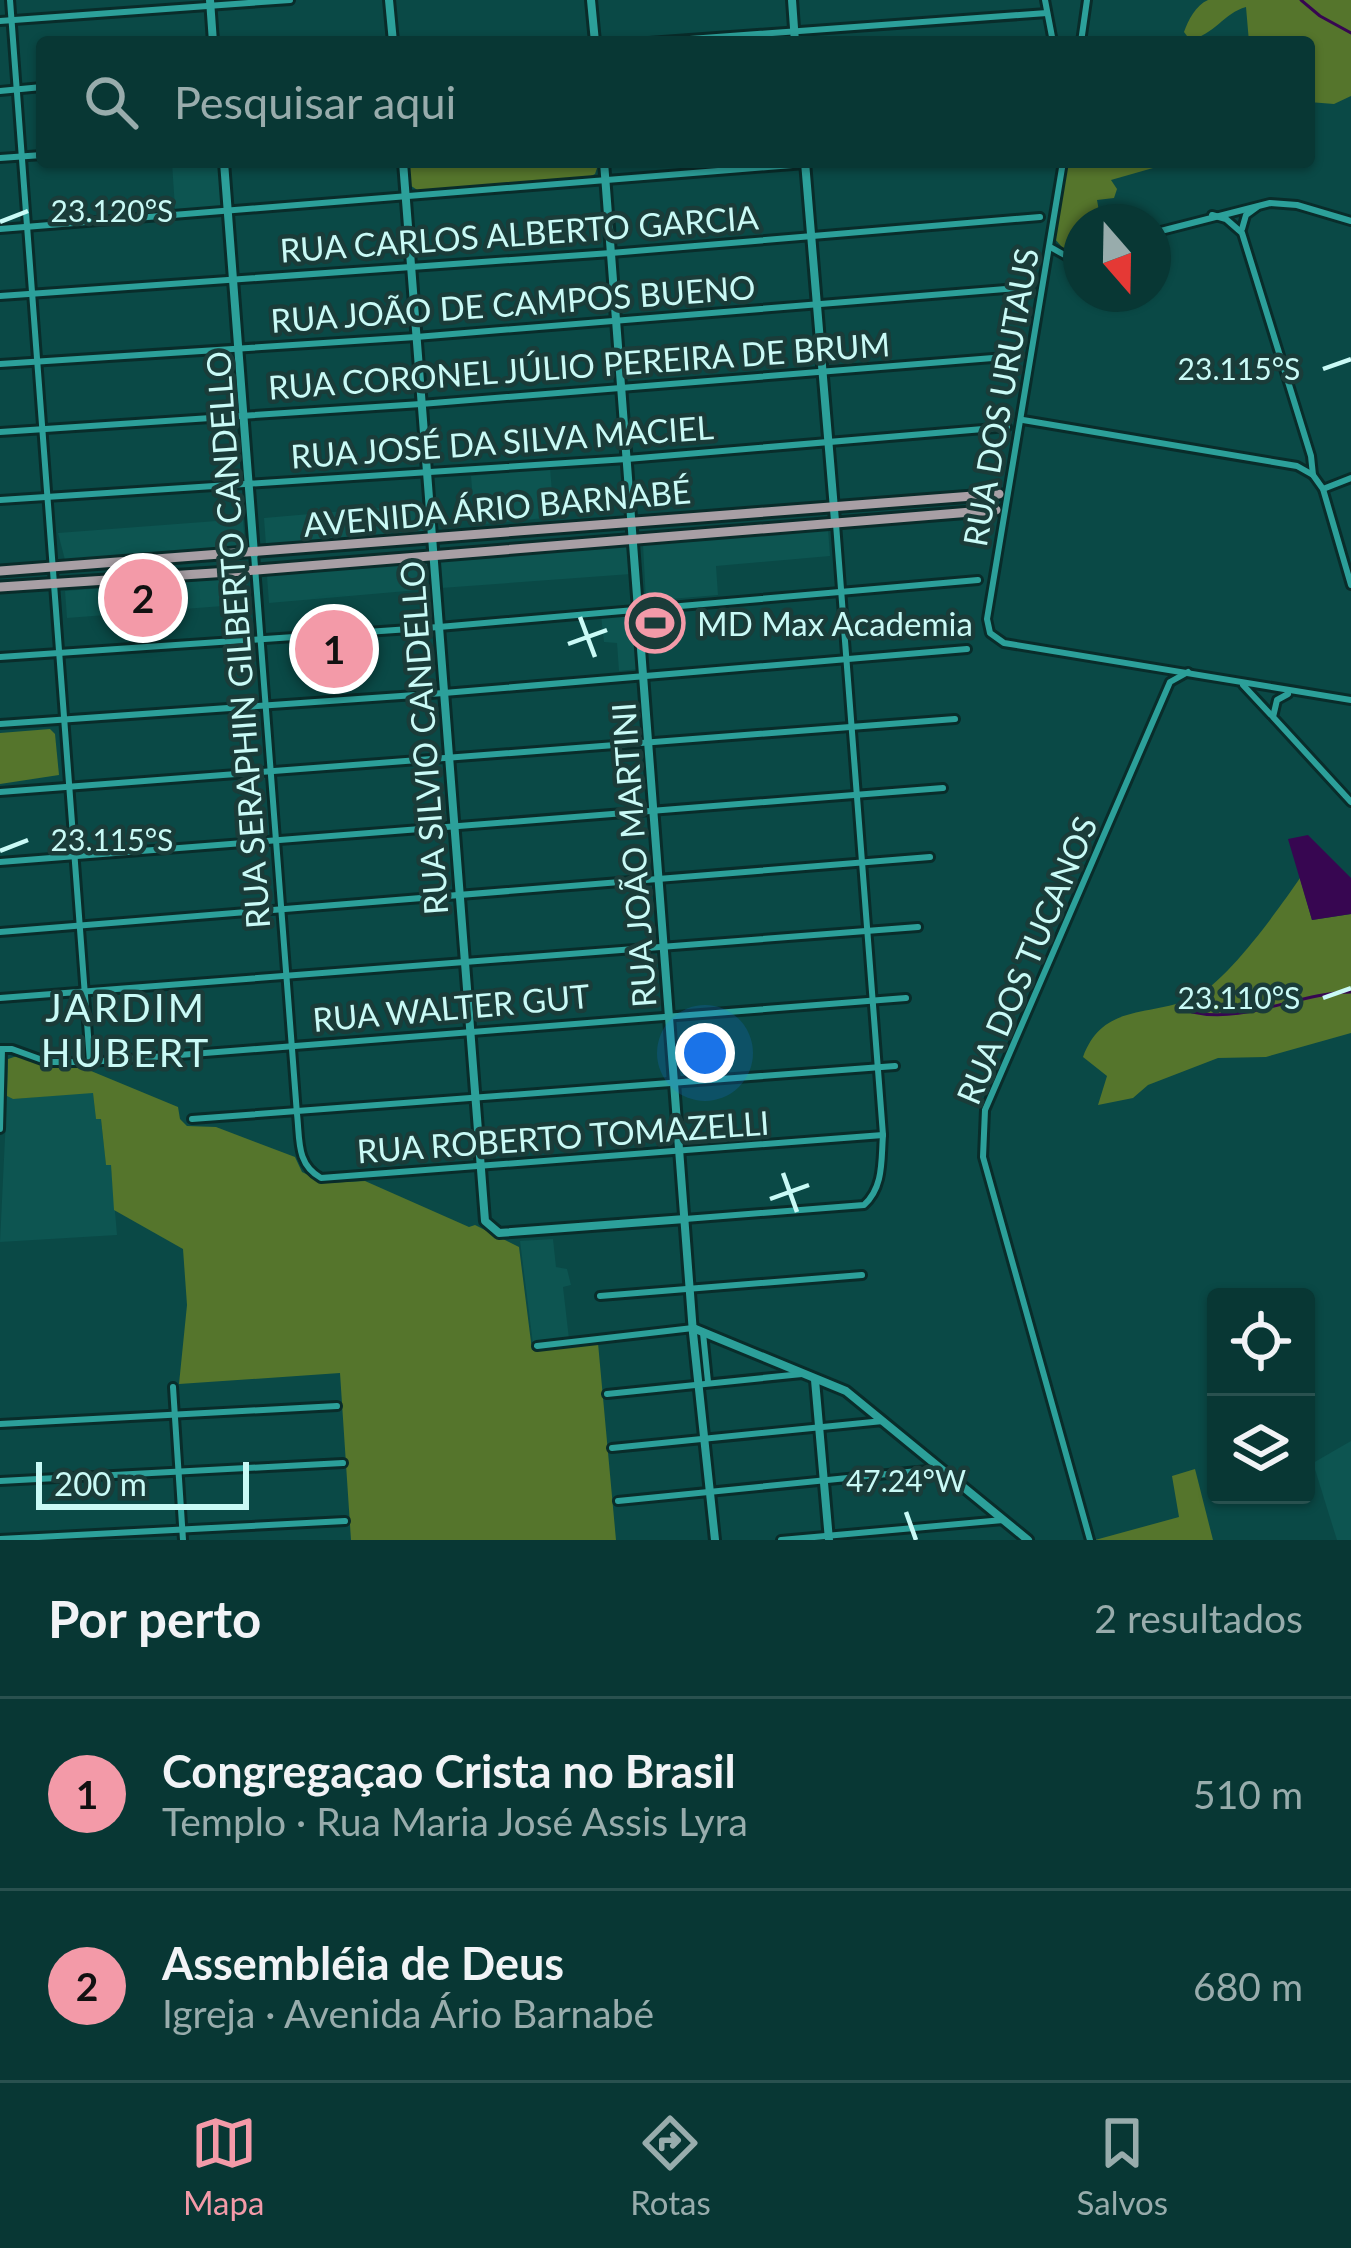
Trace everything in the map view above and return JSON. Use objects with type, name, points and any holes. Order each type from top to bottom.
[{"type":"main road","name":"AVENIDA ÁRIO BARNABÉ","points":[[0,571],[999,494]]},
{"type":"main road","points":[[964,497],[970,505],[964,512]]},
{"type":"main road","name":"AVENIDA ÁRIO BARNABÉ","points":[[0,586],[996,510]]},
{"type":"street","points":[[10,0],[90,1062]]},
{"type":"street","points":[[0,21],[290,0]]},
{"type":"street","points":[[389,0],[392,36]]},
{"type":"street","points":[[591,0],[594,36]]},
{"type":"street","points":[[792,0],[794,36]]},
{"type":"street","points":[[1045,0],[1052,36]]},
{"type":"street","points":[[1082,36],[1087,0]]},
{"type":"street","points":[[210,3],[213,36]]},
{"type":"street","points":[[728,36],[1047,14]]},
{"type":"street","points":[[0,91],[36,87]]},
{"type":"street","points":[[0,158],[36,156]]},
{"type":"street","name":"RUA SERAPHIN GILBERTO CANDELLO","points":[[224,168],[297,1114]]},
{"type":"street","name":"RUA SILVIO CANDELLO","points":[[403,168],[485,1221],[499,1233],[685,1219]]},
{"type":"street","name":"RUA JOÃO MARTINI","points":[[604,168],[685,1219],[704,1382],[715,1540]]},
{"type":"street","points":[[0,229],[749,168]]},
{"type":"street","points":[[685,1219],[864,1204],[875,1195],[879,1180],[883,1135],[805,168]]},
{"type":"street","name":"RUA DOS URUTAUS","points":[[1062,168],[987,619],[994,639],[1155,665]]},
{"type":"street","points":[[1261,204],[1246,215],[1242,233],[1313,475]]},
{"type":"street","points":[[1171,228],[1261,204],[1297,205],[1351,221]]},
{"type":"street","points":[[1212,215],[1226,219],[1242,233]]},
{"type":"street","name":"RUA CARLOS ALBERTO GARCIA","points":[[0,296],[1040,217]]},
{"type":"street","points":[[1052,239],[1055,252],[1063,255]]},
{"type":"street","points":[[1045,280],[1048,270],[1063,262]]},
{"type":"street","name":"RUA JOÃO DE CAMPOS BUENO","points":[[0,364],[416,337],[1030,287]]},
{"type":"street","name":"RUA CORONEL JÚLIO PEREIRA DE BRUM","points":[[0,432],[1018,356]]},
{"type":"street","points":[[1022,419],[1298,466],[1323,489],[1351,585]]},
{"type":"street","name":"RUA JOSÉ DA SILVA MACIEL","points":[[0,500],[627,459],[1006,427]]},
{"type":"street","points":[[1323,489],[1351,478]]},
{"type":"street","points":[[0,657],[439,627],[978,580]]},
{"type":"street","points":[[0,724],[967,649]]},
{"type":"street","points":[[1155,665],[1170,682],[1189,672]]},
{"type":"street","points":[[1155,665],[1351,700]]},
{"type":"street","name":"RUA DOS TUCANOS","points":[[1090,1540],[983,1157],[981,1134],[985,1110],[1170,682]]},
{"type":"street","points":[[1240,682],[1351,802]]},
{"type":"street","points":[[1274,717],[1277,700],[1292,693]]},
{"type":"street","points":[[0,792],[955,719]]},
{"type":"street","points":[[0,862],[943,788]]},
{"type":"street","points":[[0,932],[930,857]]},
{"type":"street","points":[[0,998],[919,926]]},
{"type":"street","name":"RUA WALTER GUT","points":[[1,1049],[48,1062],[90,1062],[906,998]]},
{"type":"street","points":[[0,1129],[1,1049]]},
{"type":"street","points":[[192,1119],[896,1066]]},
{"type":"street","name":"RUA ROBERTO TOMAZELLI","points":[[297,1114],[302,1163],[321,1178],[883,1135]]},
{"type":"street","points":[[600,1295],[862,1275]]},
{"type":"street","points":[[536,1346],[698,1330],[846,1391],[1028,1540]]},
{"type":"street","points":[[607,1394],[802,1374]]},
{"type":"street","points":[[815,1379],[829,1538]]},
{"type":"street","points":[[173,1387],[183,1540]]},
{"type":"street","points":[[0,1424],[338,1406]]},
{"type":"street","points":[[612,1448],[883,1421]]},
{"type":"street","points":[[0,1481],[343,1463]]},
{"type":"street","points":[[618,1501],[941,1468]]},
{"type":"street","points":[[781,1540],[1003,1520]]},
{"type":"street","points":[[0,1539],[345,1522]]},
{"type":"street","points":[[886,1529],[886,1540]]},
{"type":"shaded area","points":[[172,168],[222,168],[224,207],[175,209]]},
{"type":"shaded area","points":[[550,468],[554,517],[475,525],[471,476]]},
{"type":"shaded area","points":[[425,504],[427,532],[266,545],[264,518]]},
{"type":"shaded area","points":[[243,519],[245,546],[65,560],[58,533]]},
{"type":"shaded area","points":[[828,529],[830,556],[716,566],[718,595],[646,601],[643,545]]},
{"type":"shaded area","points":[[629,545],[631,574],[441,588],[439,559]]},
{"type":"shaded area","points":[[428,562],[430,589],[269,603],[267,576]]},
{"type":"shaded area","points":[[247,577],[249,604],[67,618],[65,591]]},
{"type":"shaded area","points":[[636,613],[639,669],[619,671],[617,643],[604,642],[601,615]]},
{"type":"shaded area","points":[[1308,835],[1351,878],[1351,914],[1312,920],[1288,839]]},
{"type":"shaded area","points":[[93,1092],[106,1164],[111,1164],[117,1235],[0,1242],[7,1096]]},
{"type":"shaded area","points":[[553,1239],[556,1267],[567,1269],[571,1285],[563,1287],[569,1339],[533,1344],[520,1241]]},
{"type":"shaded area","points":[[1351,1441],[1351,1540],[1337,1540],[1315,1462]]},
{"type":"green space","points":[[1208,0],[1351,0],[1351,96],[1334,104],[1315,102],[1315,36],[1248,36],[1246,7],[1206,34],[1187,36],[1184,32],[1196,9]]},
{"type":"green space","points":[[406,168],[597,168],[587,178],[419,191],[408,184]]},
{"type":"green space","points":[[1066,168],[1153,168],[1111,180],[1117,189],[1114,198],[1097,200],[1098,204],[1063,204],[1063,248],[1055,239]]},
{"type":"green space","points":[[50,729],[55,734],[59,775],[0,784],[0,733]]},
{"type":"green space","points":[[1300,878],[1312,920],[1351,914],[1351,1033],[1266,1057],[1218,1058],[1148,1085],[1133,1098],[1098,1105],[1107,1076],[1083,1057],[1092,1039],[1116,1019],[1177,1004],[1206,990],[1251,944]]},
{"type":"green space","points":[[17,1056],[50,1068],[79,1066],[178,1107],[187,1126],[216,1127],[295,1157],[302,1172],[325,1183],[365,1181],[519,1247],[532,1350],[598,1343],[616,1540],[351,1540],[340,1373],[179,1384],[187,1305],[183,1249],[114,1210],[111,1165],[106,1165],[93,1093],[7,1096],[8,1059]]},
{"type":"green space","points":[[1195,1469],[1213,1540],[1095,1540],[1179,1517],[1172,1476]]},
{"type":"waterway","points":[[1301,0],[1351,33]]},
{"type":"waterway","points":[[1192,1012],[1231,1014],[1351,992]]},
{"type":"place","name":"Assembléia de Deus","points":[[143,598]]},
{"type":"place","name":"MD Max Academia","points":[[655,623]]},
{"type":"place","name":"Congregaçao Crista no Brasil","points":[[334,649]]},
{"type":"district","name":"JARDIM HUBERT","points":[[126,1030]]}]
